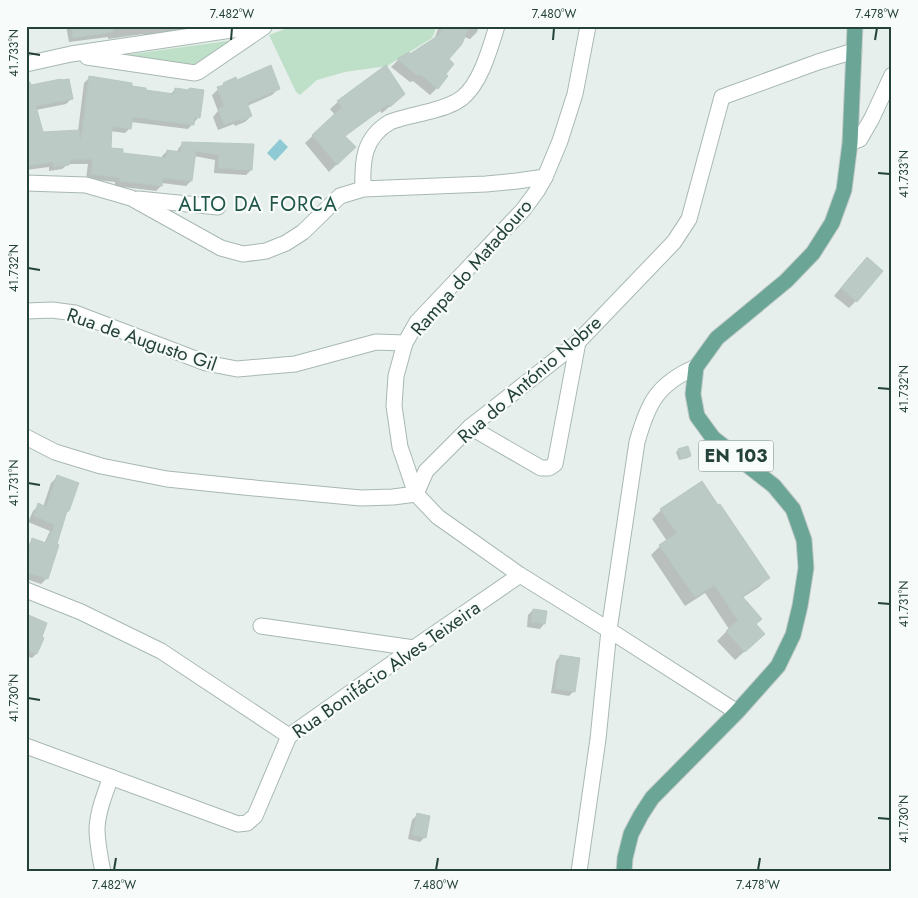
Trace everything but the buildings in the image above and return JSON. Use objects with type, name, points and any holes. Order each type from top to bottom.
[{"type":"main road","name":"EN 103","points":[[624,872],[625,858],[631,834],[652,798],[737,712],[778,666],[793,635],[806,568],[804,540],[793,509],[774,486],[713,438],[697,416],[692,394],[696,367],[717,338],[786,281],[813,253],[832,223],[844,190],[850,143],[855,26]]},
{"type":"street","points":[[26,64],[70,54],[259,26]]},
{"type":"street","points":[[70,54],[195,73],[265,26]]},
{"type":"street","points":[[363,188],[362,170],[366,149],[376,133],[391,122],[450,105],[463,97],[476,81],[486,62],[497,26]]},
{"type":"street","name":"Rampa do Matadouro","points":[[588,26],[575,94],[560,141],[546,176],[523,210],[417,322],[405,343],[396,376],[394,406],[400,447],[416,494],[438,517],[520,575],[737,712]]},
{"type":"street","name":"Rua do António Nobre","points":[[416,494],[426,472],[470,427],[578,342],[674,242],[689,219],[722,97],[854,51]]},
{"type":"street","points":[[850,143],[860,139],[892,75]]},
{"type":"street","points":[[130,198],[221,248],[243,254],[266,251],[286,243],[303,232],[340,196],[363,188],[486,184],[546,176]]},
{"type":"street","points":[[26,183],[86,185],[130,198],[218,207]]},
{"type":"street","name":"Rua de Augusto Gil","points":[[26,311],[52,310],[75,312],[206,363],[236,369],[295,364],[376,342],[405,343]]},
{"type":"street","points":[[470,427],[541,468],[549,468],[555,464],[578,342]]},
{"type":"street","points":[[579,872],[598,739],[609,630],[634,458],[642,424],[656,396],[664,386],[696,367]]},
{"type":"street","points":[[26,437],[55,452],[101,466],[167,479],[361,498],[416,494]]},
{"type":"street","name":"Rua Bonifácio Alves Teixeira","points":[[111,777],[238,824],[248,823],[255,816],[288,736],[520,575]]},
{"type":"street","points":[[26,590],[81,612],[161,651],[288,736]]},
{"type":"street","points":[[261,626],[414,648]]},
{"type":"street","points":[[26,746],[111,777],[104,795],[97,827],[98,849],[103,872]]},
{"type":"green space","points":[[293,26],[437,26],[432,38],[387,66],[345,72],[317,80],[300,95],[296,92],[269,35]]},
{"type":"green space","points":[[241,39],[192,67],[111,57]]},
{"type":"water","points":[[280,139],[288,147],[275,161],[267,153]]},
{"type":"district","name":"ALTO DA FORCA","points":[[258,204]]}]
